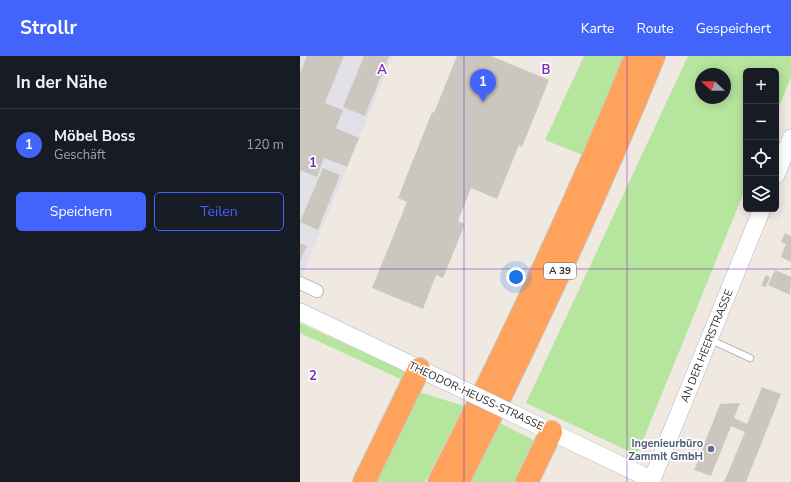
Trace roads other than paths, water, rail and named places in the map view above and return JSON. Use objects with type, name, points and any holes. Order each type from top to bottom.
[{"type":"highway","name":"A 39","points":[[439,482],[545,264],[636,56]]},
{"type":"highway","name":"A 39","points":[[458,482],[561,270],[654,56]]},
{"type":"highway","points":[[364,482],[419,369]]},
{"type":"highway","points":[[527,482],[551,432]]},
{"type":"street","points":[[779,169],[790,145]]},
{"type":"street","name":"AN DER HEERSTRASSE","points":[[653,481],[761,212]]},
{"type":"street","points":[[300,283],[317,291]]},
{"type":"street","name":"THEODOR-HEUSS-STRASSE","points":[[300,312],[653,481]]},
{"type":"lane","points":[[709,340],[750,358]]},
{"type":"place","name":"Möbel Boss","points":[[483,102]]},
{"type":"place","name":"Ingenieurbüro Zammit GmbH","points":[[711,449]]}]
